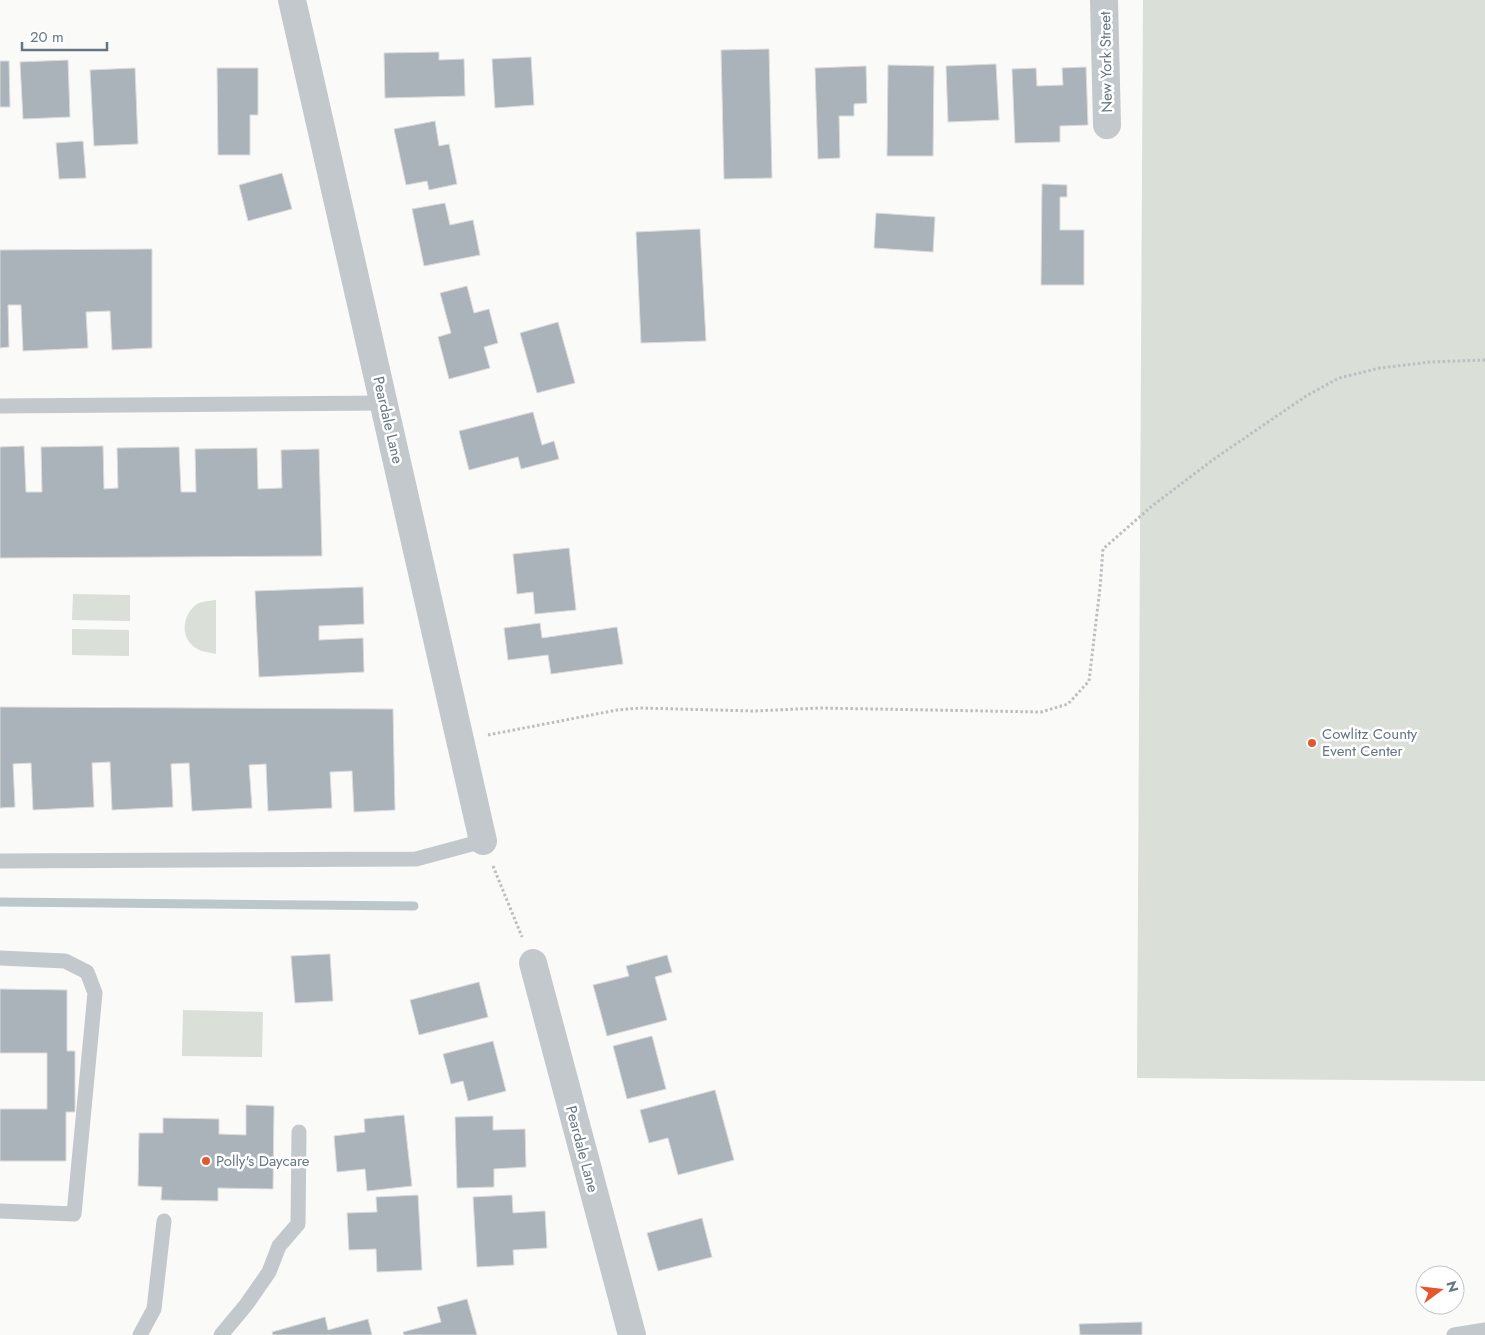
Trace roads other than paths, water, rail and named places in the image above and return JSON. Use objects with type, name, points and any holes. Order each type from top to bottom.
[{"type":"street","name":"Peardale Lane","points":[[292,0],[483,841]]},
{"type":"street","name":"New York Street","points":[[1104,0],[1107,125]]},
{"type":"street","name":"Peardale Lane","points":[[533,963],[632,1335]]},
{"type":"lane","points":[[0,406],[384,403]]},
{"type":"lane","points":[[0,861],[416,859],[483,841]]},
{"type":"lane","points":[[0,958],[65,961],[87,972],[95,993],[74,1214],[0,1211]]},
{"type":"lane","points":[[221,1335],[246,1305],[269,1272],[279,1246],[298,1224],[299,1132]]},
{"type":"lane","points":[[140,1335],[154,1309],[164,1221]]},
{"type":"lane","points":[[1454,1335],[1485,1330]]},
{"type":"waterway","points":[[0,902],[414,906]]},
{"type":"place","name":"Cowlitz County Event Center","points":[[1312,743]]},
{"type":"place","name":"Polly's Daycare","points":[[206,1161]]}]
